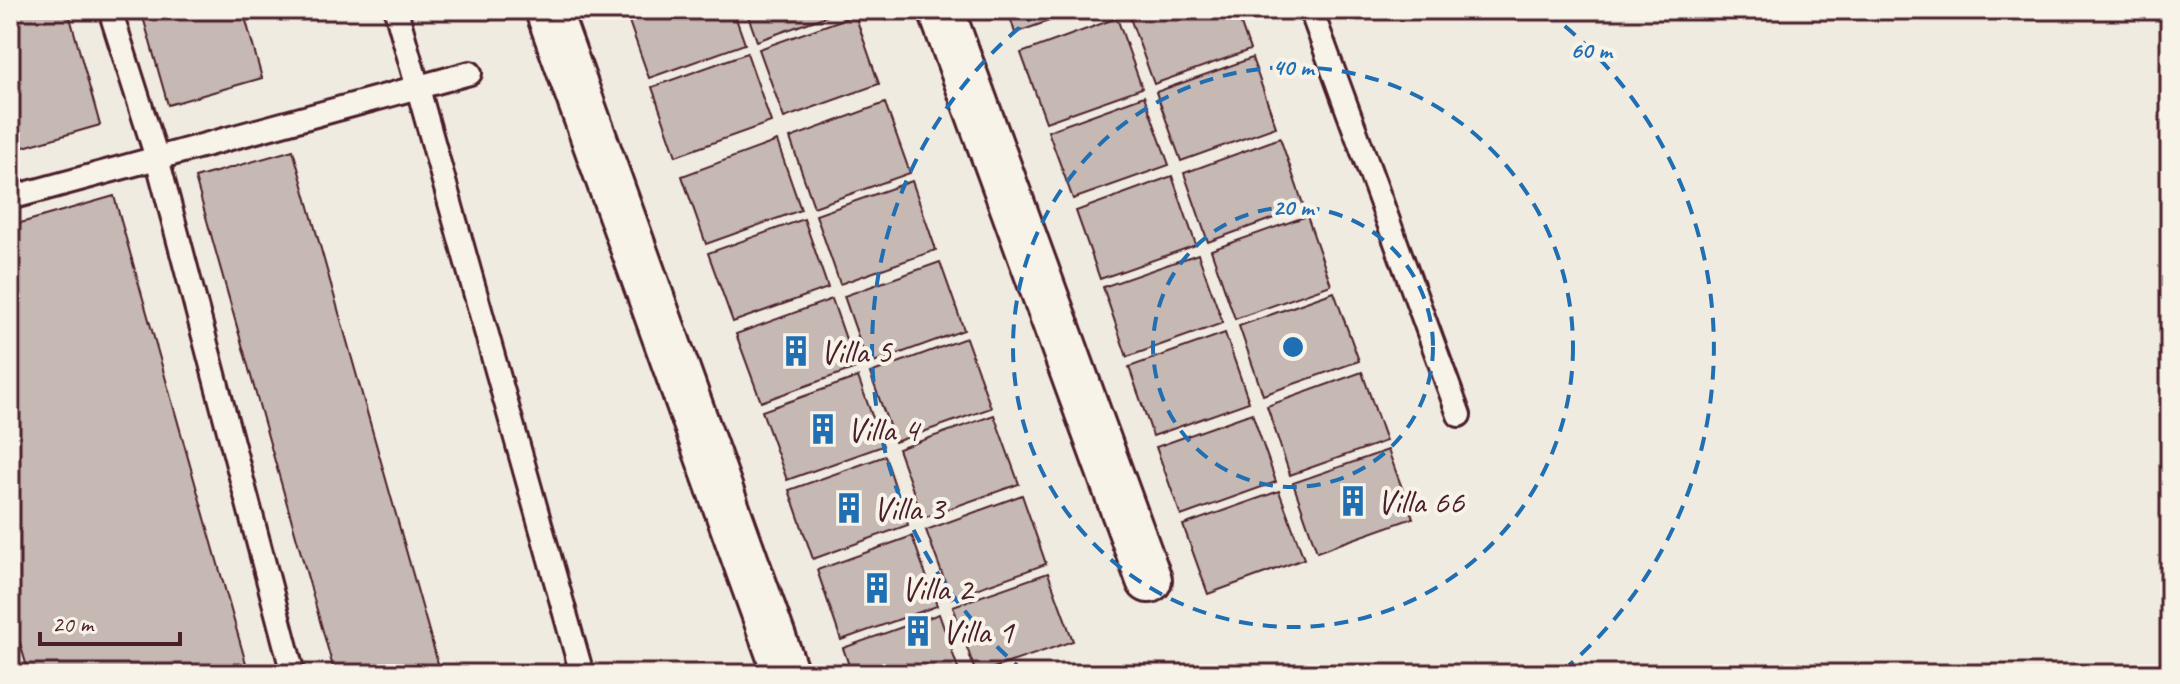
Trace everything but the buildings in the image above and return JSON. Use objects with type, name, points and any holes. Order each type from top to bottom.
[{"type":"street","points":[[548,10],[786,674]]},
{"type":"street","points":[[941,10],[1149,580]]},
{"type":"lane","points":[[110,10],[157,158],[293,674]]},
{"type":"lane","points":[[396,10],[582,674]]},
{"type":"lane","points":[[1311,10],[1459,415]]},
{"type":"lane","points":[[10,198],[470,73]]},
{"type":"place","name":"Villa 5","points":[[796,351]]},
{"type":"place","name":"Villa 4","points":[[823,429]]},
{"type":"place","name":"Villa 66","points":[[1353,501]]},
{"type":"place","name":"Villa 3","points":[[849,508]]},
{"type":"place","name":"Villa 2","points":[[877,588]]},
{"type":"place","name":"Villa 1","points":[[918,631]]}]
